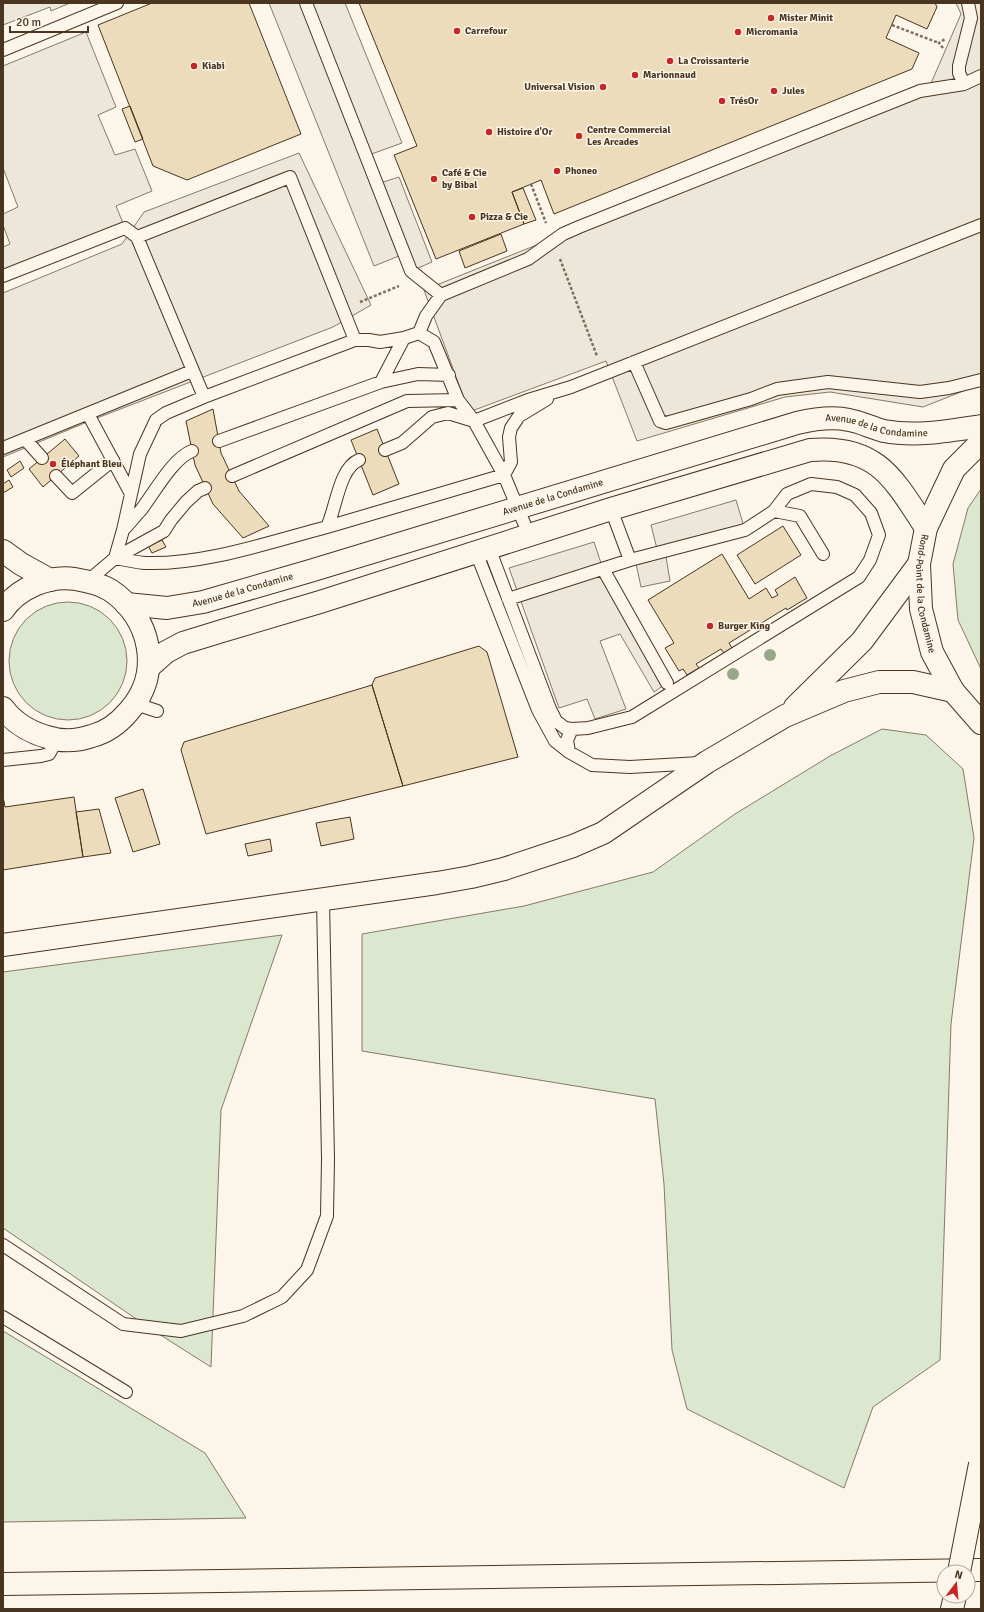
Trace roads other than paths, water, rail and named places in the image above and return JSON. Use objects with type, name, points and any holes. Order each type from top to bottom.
[{"type":"main road","name":"Avenue de la Condamine","points":[[126,604],[167,608],[203,602],[310,572],[757,434],[814,419],[849,420],[884,430],[916,433],[948,432],[981,426]]},
{"type":"main road","name":"Rond-Point de la Condamine","points":[[981,442],[954,469],[926,528],[920,564],[921,608],[932,652],[953,691],[981,723]]},
{"type":"main road","points":[[149,667],[166,652],[183,643],[320,602],[611,509],[810,450],[828,449],[847,452],[867,458],[885,470],[898,485],[926,528]]},
{"type":"main road","points":[[3,551],[21,564],[50,580]]},
{"type":"main road","points":[[785,716],[862,641],[920,564]]},
{"type":"main road","points":[[3,610],[18,594],[34,585],[50,580],[69,578],[88,581],[109,590],[126,604],[137,617],[144,633],[148,650],[149,667],[144,686],[136,704],[121,721],[102,734],[80,740],[57,740],[31,732],[5,713]]},
{"type":"main road","points":[[3,944],[323,900],[471,877],[504,869],[573,846],[603,833],[707,762],[785,716],[844,691],[879,682],[913,682],[953,691]]},
{"type":"main road","points":[[962,1564],[981,1462]]},
{"type":"main road","points":[[3,1584],[981,1570]]},
{"type":"lane","points":[[3,50],[117,3]]},
{"type":"lane","points":[[306,3],[411,271],[441,295]]},
{"type":"lane","points":[[964,84],[959,73],[959,66],[971,18],[968,3]]},
{"type":"lane","points":[[115,558],[123,530],[140,454],[156,420],[166,413],[204,397],[355,340],[380,342],[404,338],[419,333],[426,316],[441,295],[528,258],[563,234],[920,91],[964,84],[981,76]]},
{"type":"lane","points":[[137,237],[290,177],[355,340]]},
{"type":"lane","points":[[385,450],[402,443],[432,417],[448,413],[474,421],[528,400],[559,392],[981,225]]},
{"type":"lane","points":[[3,276],[125,228],[137,237],[204,397]]},
{"type":"lane","points":[[419,333],[434,342],[458,400],[474,421],[504,475],[529,535]]},
{"type":"lane","points":[[381,382],[404,338]]},
{"type":"lane","points":[[634,362],[660,421],[666,423],[777,389],[828,382],[920,392],[949,388],[981,380]]},
{"type":"lane","points":[[3,448],[192,371]]},
{"type":"lane","points":[[219,441],[381,382],[418,374],[448,376]]},
{"type":"lane","points":[[115,558],[145,563],[187,560],[240,551],[504,475],[511,462],[509,437],[510,428],[519,416],[559,392]]},
{"type":"lane","points":[[232,476],[407,401],[458,400]]},
{"type":"lane","points":[[88,414],[131,494]]},
{"type":"lane","points":[[25,439],[42,458]]},
{"type":"lane","points":[[123,530],[140,511],[176,462],[184,454],[192,451]]},
{"type":"lane","points":[[56,476],[72,493],[113,460]]},
{"type":"lane","points":[[326,527],[330,520],[342,481],[354,462],[359,460]]},
{"type":"lane","points":[[482,550],[508,599],[556,721],[565,728],[572,729],[588,728],[632,717],[859,577],[870,560],[879,535],[871,513],[855,495],[837,487],[811,484],[787,494],[774,511],[745,530],[630,560],[508,599]]},
{"type":"lane","points":[[88,581],[115,558],[164,531],[186,502],[198,491],[205,488]]},
{"type":"lane","points":[[611,509],[630,560]]},
{"type":"lane","points":[[774,511],[800,516],[823,554]]},
{"type":"lane","points":[[482,550],[538,710],[555,741],[569,752],[592,765],[630,767],[707,762]]},
{"type":"lane","points":[[602,569],[667,683]]},
{"type":"lane","points":[[136,704],[157,711]]},
{"type":"lane","points":[[569,752],[567,740],[572,729]]},
{"type":"lane","points":[[3,760],[50,754],[57,740]]},
{"type":"lane","points":[[3,1245],[123,1324],[181,1331],[243,1316],[282,1297],[307,1270],[327,1216],[328,1159],[323,900]]},
{"type":"lane","points":[[3,1317],[126,1392]]},
{"type":"place","name":"Mister Minit","points":[[771,18]]},
{"type":"place","name":"Carrefour","points":[[457,31]]},
{"type":"place","name":"Micromania","points":[[738,32]]},
{"type":"place","name":"La Croissanterie","points":[[670,61]]},
{"type":"place","name":"Kiabi","points":[[194,66]]},
{"type":"place","name":"Marionnaud","points":[[635,75]]},
{"type":"place","name":"Universal Vision","points":[[603,87]]},
{"type":"place","name":"Jules","points":[[774,91]]},
{"type":"place","name":"TrésOr","points":[[722,101]]},
{"type":"place","name":"Histoire d'Or","points":[[489,132]]},
{"type":"place","name":"Centre Commercial Les Arcades","points":[[579,136]]},
{"type":"place","name":"Phoneo","points":[[557,171]]},
{"type":"place","name":"Café & Cie by Bibal","points":[[434,179]]},
{"type":"place","name":"Pizza & Cie","points":[[472,217]]},
{"type":"place","name":"Éléphant Bleu","points":[[53,464]]},
{"type":"place","name":"Burger King","points":[[710,626]]}]
